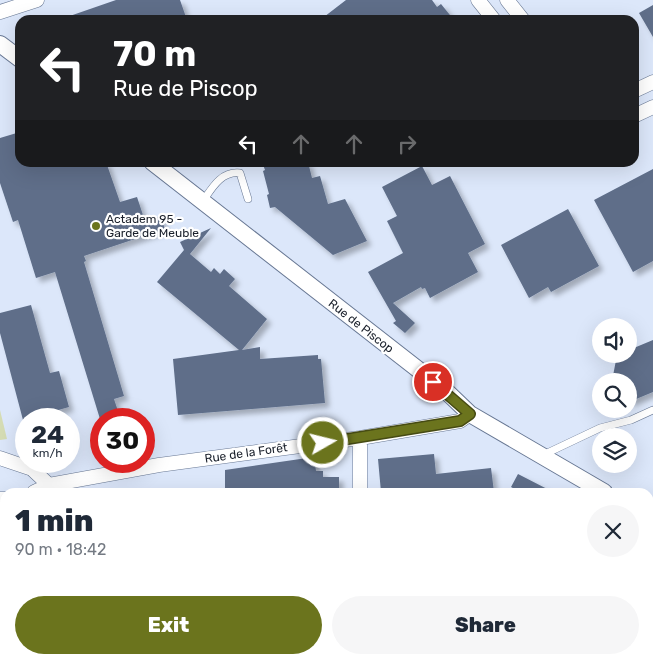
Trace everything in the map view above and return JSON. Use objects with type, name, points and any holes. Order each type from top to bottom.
[{"type":"street","points":[[0,12],[37,0]]},
{"type":"street","points":[[478,0],[490,15]]},
{"type":"street","points":[[507,0],[519,15]]},
{"type":"street","points":[[0,44],[15,55]]},
{"type":"street","points":[[639,89],[653,82]]},
{"type":"street","points":[[639,114],[653,107]]},
{"type":"street","name":"Rue de Piscop","points":[[158,167],[447,392],[470,414],[597,488]]},
{"type":"street","name":"Rue de la Forêt","points":[[43,488],[49,485],[159,465],[360,438],[460,421],[470,414]]},
{"type":"street","points":[[360,438],[360,488]]},
{"type":"street","points":[[0,458],[32,469],[49,485]]},
{"type":"lane","points":[[202,202],[216,182],[235,172],[240,173],[248,198]]},
{"type":"lane","points":[[541,456],[600,428],[631,420],[653,410]]},
{"type":"green space","points":[[0,410],[7,439],[0,440]]},
{"type":"building","points":[[116,0],[180,0],[185,15],[73,15]]},
{"type":"building","points":[[346,0],[432,0],[437,7],[441,4],[450,15],[326,15]]},
{"type":"building","points":[[653,5],[653,37],[639,13]]},
{"type":"building","points":[[15,134],[15,167],[108,167],[120,202],[137,197],[145,221],[160,216],[165,229],[84,256],[86,261],[84,262],[124,396],[114,399],[117,408],[97,408],[55,272],[36,278],[18,220],[13,222],[0,183],[0,138]]},
{"type":"building","points":[[264,167],[309,167],[312,178],[320,176],[328,204],[345,199],[367,241],[333,255],[275,207],[270,208],[267,195],[269,194],[263,171],[265,170]]},
{"type":"building","points":[[420,167],[423,167],[432,185],[450,176],[485,244],[468,253],[478,272],[430,298],[425,288],[422,289],[421,287],[393,303],[415,323],[405,333],[393,323],[396,321],[368,272],[403,253],[387,221],[397,216],[382,187]]},
{"type":"building","points":[[653,169],[653,261],[633,272],[594,200]]},
{"type":"building","points":[[568,209],[599,266],[551,292],[548,287],[529,298],[501,245]]},
{"type":"building","points":[[211,228],[190,254],[211,272],[214,268],[220,274],[224,269],[235,279],[229,286],[267,319],[242,350],[260,347],[260,359],[318,355],[318,359],[321,359],[325,403],[178,415],[173,359],[239,350],[157,282],[184,250],[180,242]]},
{"type":"building","points":[[31,305],[50,373],[59,371],[69,407],[20,408],[0,333],[0,313]]},
{"type":"building","points":[[653,340],[653,392],[637,399],[637,373],[614,373],[615,363],[637,363],[637,347]]},
{"type":"building","points":[[434,454],[436,474],[491,468],[494,488],[381,488],[378,459]]},
{"type":"building","points":[[314,457],[316,471],[323,471],[323,477],[339,477],[339,488],[225,488],[225,470]]},
{"type":"building","points":[[518,474],[545,488],[513,488],[511,487]]},
{"type":"place","name":"Actadem 95 - Garde de Meuble","points":[[96,226]]},
{"type":"route","points":[[323,443],[460,421],[470,414],[447,392],[433,382]]}]
